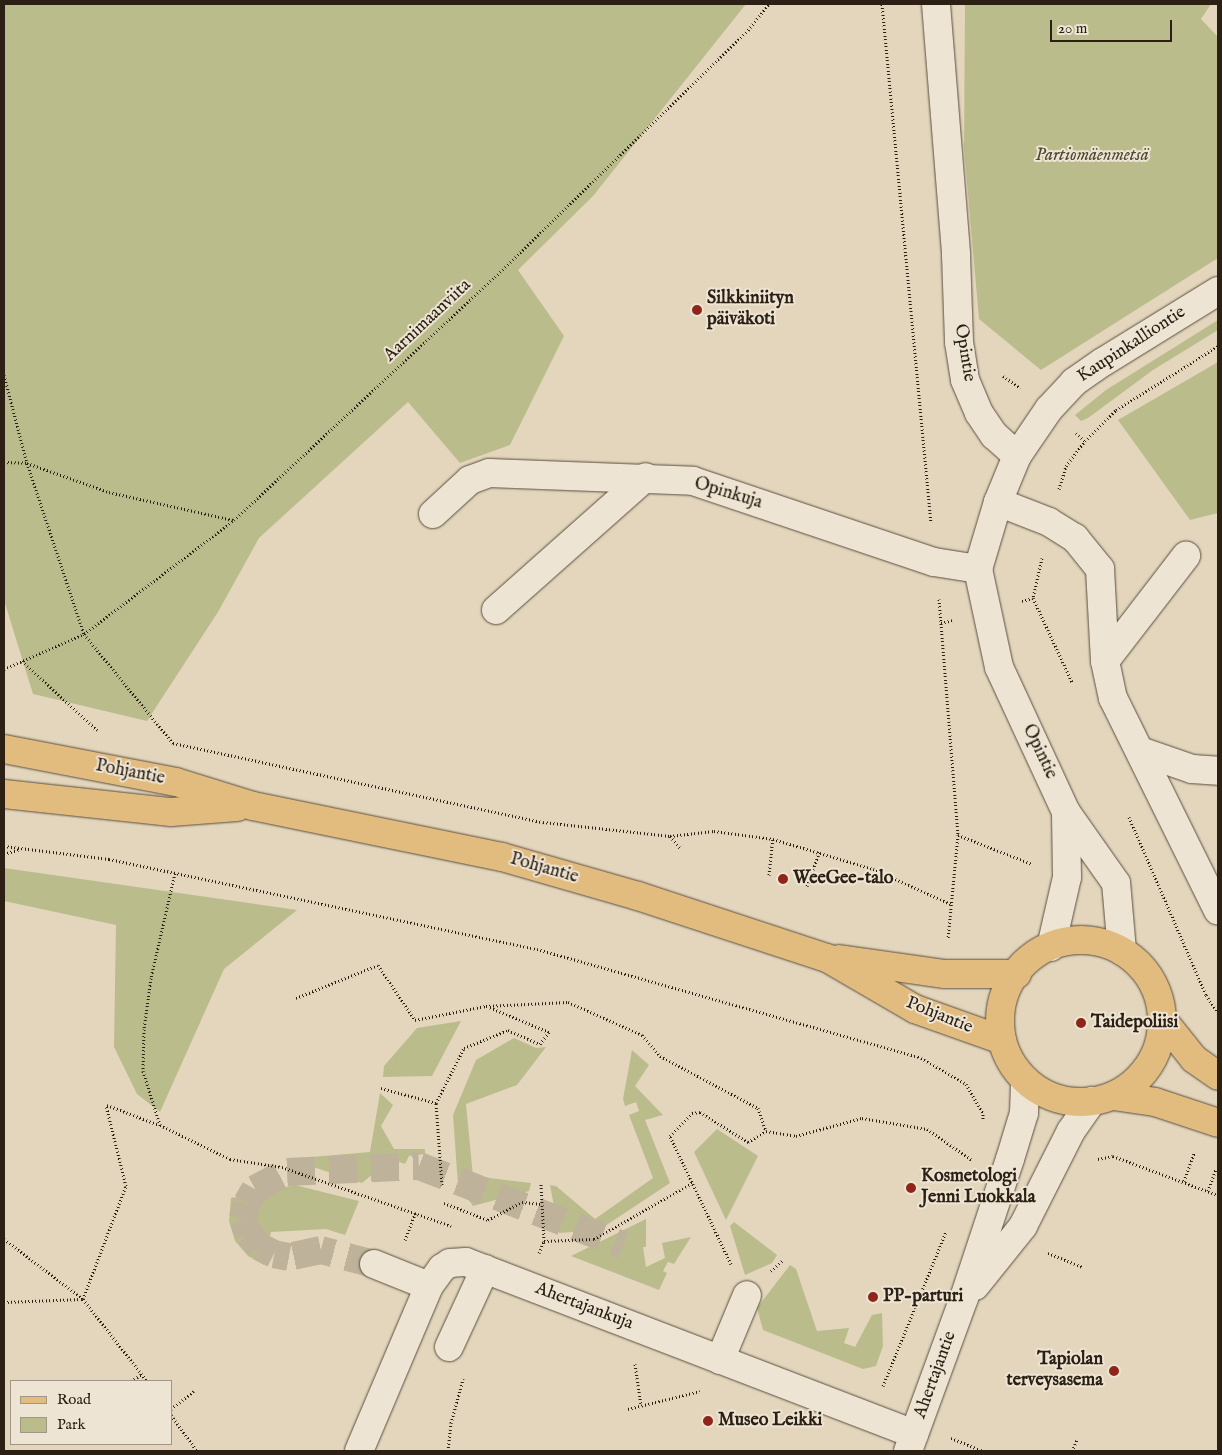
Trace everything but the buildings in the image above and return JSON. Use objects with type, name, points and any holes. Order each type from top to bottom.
[{"type":"main road","name":"Pohjantie","points":[[4,749],[176,782],[253,806],[502,857],[638,896],[827,958],[945,974],[1017,974]]},
{"type":"main road","name":"Pohjantie","points":[[4,794],[171,812],[253,806]]},
{"type":"main road","points":[[1102,1098],[1144,1073],[1154,1057],[1162,1019],[1159,999],[1151,980],[1122,951],[1087,941],[1051,946],[1026,962],[1017,974],[1002,1005],[1002,1040],[1014,1068],[1025,1080],[1056,1098],[1102,1098],[1156,1102],[1218,1123]]},
{"type":"main road","name":"Pohjantie","points":[[827,958],[915,1009],[1002,1040]]},
{"type":"main road","points":[[1162,1019],[1194,1059],[1218,1076]]},
{"type":"street","name":"Opintie","points":[[936,4],[956,255],[959,342],[965,380],[984,420],[994,435],[1017,456],[998,502],[978,569],[998,667],[1066,812],[1116,883],[1122,951]]},
{"type":"street","name":"Kaupinkalliontie","points":[[1017,456],[1049,410],[1074,382],[1218,290]]},
{"type":"street","name":"Opinkuja","points":[[433,514],[470,480],[489,472],[646,477],[693,481],[934,562],[978,569]]},
{"type":"street","points":[[496,610],[646,477]]},
{"type":"street","points":[[998,502],[1049,522],[1075,538],[1100,569],[1105,661],[1114,698],[1218,910]]},
{"type":"street","points":[[1105,661],[1186,556]]},
{"type":"street","points":[[1140,751],[1192,769],[1218,771]]},
{"type":"street","name":"Opintie","points":[[1051,946],[1067,877],[1066,812]]},
{"type":"street","name":"Ahertajantie","points":[[911,1443],[964,1298],[1010,1159],[1024,1113],[1025,1080]]},
{"type":"street","name":"Ahertajantie","points":[[964,1298],[1023,1226],[1070,1131],[1102,1098]]},
{"type":"street","name":"Ahertajankuja","points":[[359,1451],[430,1286],[442,1268],[450,1263],[466,1262],[870,1418],[911,1443]]},
{"type":"street","points":[[374,1264],[430,1286]]},
{"type":"street","points":[[449,1347],[485,1269]]},
{"type":"street","points":[[720,1360],[746,1295]]},
{"type":"path","name":"Aarnimaanviita","points":[[4,669],[84,634],[234,520],[495,277],[748,30],[769,4]]},
{"type":"path","points":[[882,4],[958,835]]},
{"type":"path","points":[[4,375],[26,463],[84,634],[173,743]]},
{"type":"path","points":[[4,462],[26,463],[109,492],[234,520]]},
{"type":"path","points":[[22,661],[99,731]]},
{"type":"path","points":[[164,741],[544,822],[670,836],[714,831],[773,839],[820,851],[873,868],[951,904]]},
{"type":"path","points":[[670,836],[681,849]]},
{"type":"path","points":[[769,875],[773,839]]},
{"type":"path","points":[[4,846],[109,859],[537,949],[921,1058],[966,1084],[983,1114],[982,1144],[971,1171]]},
{"type":"path","points":[[4,854],[22,848]]},
{"type":"path","points":[[807,886],[820,851]]},
{"type":"path","points":[[160,1125],[143,1071],[144,1029],[152,978],[176,873]]},
{"type":"path","points":[[1163,897],[1206,995],[1218,1013]]},
{"type":"path","points":[[296,998],[378,964],[415,1020],[486,1006],[568,1002],[642,1035],[660,1056],[758,1108],[766,1131]]},
{"type":"path","points":[[442,1185],[436,1103],[464,1048],[508,1030],[540,1044],[549,1032],[486,1006]]},
{"type":"path","points":[[381,1088],[436,1103]]},
{"type":"path","points":[[83,1299],[126,1186],[106,1105],[160,1125],[230,1159]]},
{"type":"path","points":[[746,1295],[670,1136],[692,1113],[700,1112],[748,1142],[766,1131],[796,1136],[862,1118],[927,1129],[975,1162]]},
{"type":"path","points":[[982,1144],[1010,1159]]},
{"type":"path","points":[[1096,1160],[1113,1156],[1218,1195]]},
{"type":"path","points":[[1208,1191],[1216,1169]]},
{"type":"path","points":[[544,1241],[594,1239],[692,1183]]},
{"type":"path","points":[[537,1258],[544,1241],[541,1184]]},
{"type":"path","points":[[444,1204],[488,1220],[522,1202],[542,1204]]},
{"type":"path","points":[[870,1418],[949,1225]]},
{"type":"path","points":[[4,1240],[83,1299],[146,1380]]},
{"type":"path","points":[[1042,1251],[1082,1267]]},
{"type":"path","points":[[4,1302],[83,1299]]},
{"type":"path","points":[[634,1359],[641,1405]]},
{"type":"path","points":[[133,1380],[142,1374]]},
{"type":"path","points":[[628,1409],[710,1388]]},
{"type":"path","points":[[172,1409],[194,1391]]},
{"type":"path","points":[[172,1416],[197,1451]]},
{"type":"path","points":[[945,1444],[952,1428]]},
{"type":"path","points":[[948,1436],[984,1451]]},
{"type":"path","points":[[1072,1451],[1077,1440]]},
{"type":"green space","points":[[4,4],[746,4],[593,196],[518,270],[564,336],[510,445],[460,463],[408,402],[259,538],[218,612],[147,721],[33,694],[4,600]]},
{"type":"green space","name":"Partiomäenmetsä","points":[[965,4],[1211,4],[1201,19],[1218,37],[1218,258],[1041,370],[979,319],[964,149]]},
{"type":"green space","points":[[1218,320],[1218,330],[1153,370],[1088,418],[1081,421],[1075,415],[1106,390]]},
{"type":"green space","points":[[1218,362],[1218,513],[1190,520],[1118,420]]},
{"type":"green space","points":[[4,868],[297,910],[224,969],[160,1112],[137,1094],[114,1047],[116,925],[4,901]]},
{"type":"green space","points":[[461,1021],[432,1076],[383,1077],[384,1066],[417,1028]]},
{"type":"green space","points":[[514,1038],[536,1048],[546,1047],[517,1085],[466,1104],[473,1176],[531,1183],[529,1191],[473,1206],[458,1185],[453,1115],[476,1060]]},
{"type":"green space","points":[[632,1050],[649,1065],[635,1086],[663,1115],[645,1120],[670,1183],[599,1230],[559,1233],[550,1185],[556,1186],[595,1219],[653,1178],[629,1115],[639,1111],[636,1102],[625,1106],[623,1099]]},
{"type":"green space","points":[[380,1093],[393,1105],[381,1126],[394,1149],[425,1149],[425,1154],[409,1156],[405,1164],[391,1159],[362,1183],[298,1162],[300,1158],[370,1152]]},
{"type":"green space","points":[[717,1129],[758,1156],[726,1220],[694,1152]]},
{"type":"green space","points":[[295,1185],[359,1201],[345,1235],[326,1229],[271,1232],[264,1265],[248,1256],[235,1241],[229,1221],[231,1198]]},
{"type":"green space","points":[[646,1219],[646,1247],[643,1247],[646,1267],[665,1258],[662,1243],[691,1237],[674,1264],[668,1262],[663,1271],[667,1273],[659,1290],[571,1256]]},
{"type":"green space","points":[[734,1222],[777,1255],[772,1263],[745,1275],[730,1226]]},
{"type":"green space","points":[[790,1265],[796,1269],[817,1331],[849,1328],[844,1343],[855,1347],[872,1315],[882,1313],[883,1346],[876,1366],[863,1369],[763,1330],[757,1308]]},
{"type":"tunnel","points":[[374,1264],[321,1250],[289,1257],[274,1254],[260,1247],[249,1234],[243,1219],[247,1203],[255,1189],[287,1172],[419,1166],[623,1245]]},
{"type":"place","name":"Silkkiniityn päiväkoti","points":[[697,310]]},
{"type":"place","name":"WeeGee-talo","points":[[783,879]]},
{"type":"place","name":"Taidepoliisi","points":[[1081,1023]]},
{"type":"place","name":"Kosmetologi Jenni Luokkala","points":[[911,1188]]},
{"type":"place","name":"PP-parturi","points":[[873,1297]]},
{"type":"place","name":"Tapiolan terveysasema","points":[[1114,1371]]},
{"type":"place","name":"Museo Leikki","points":[[708,1421]]}]
